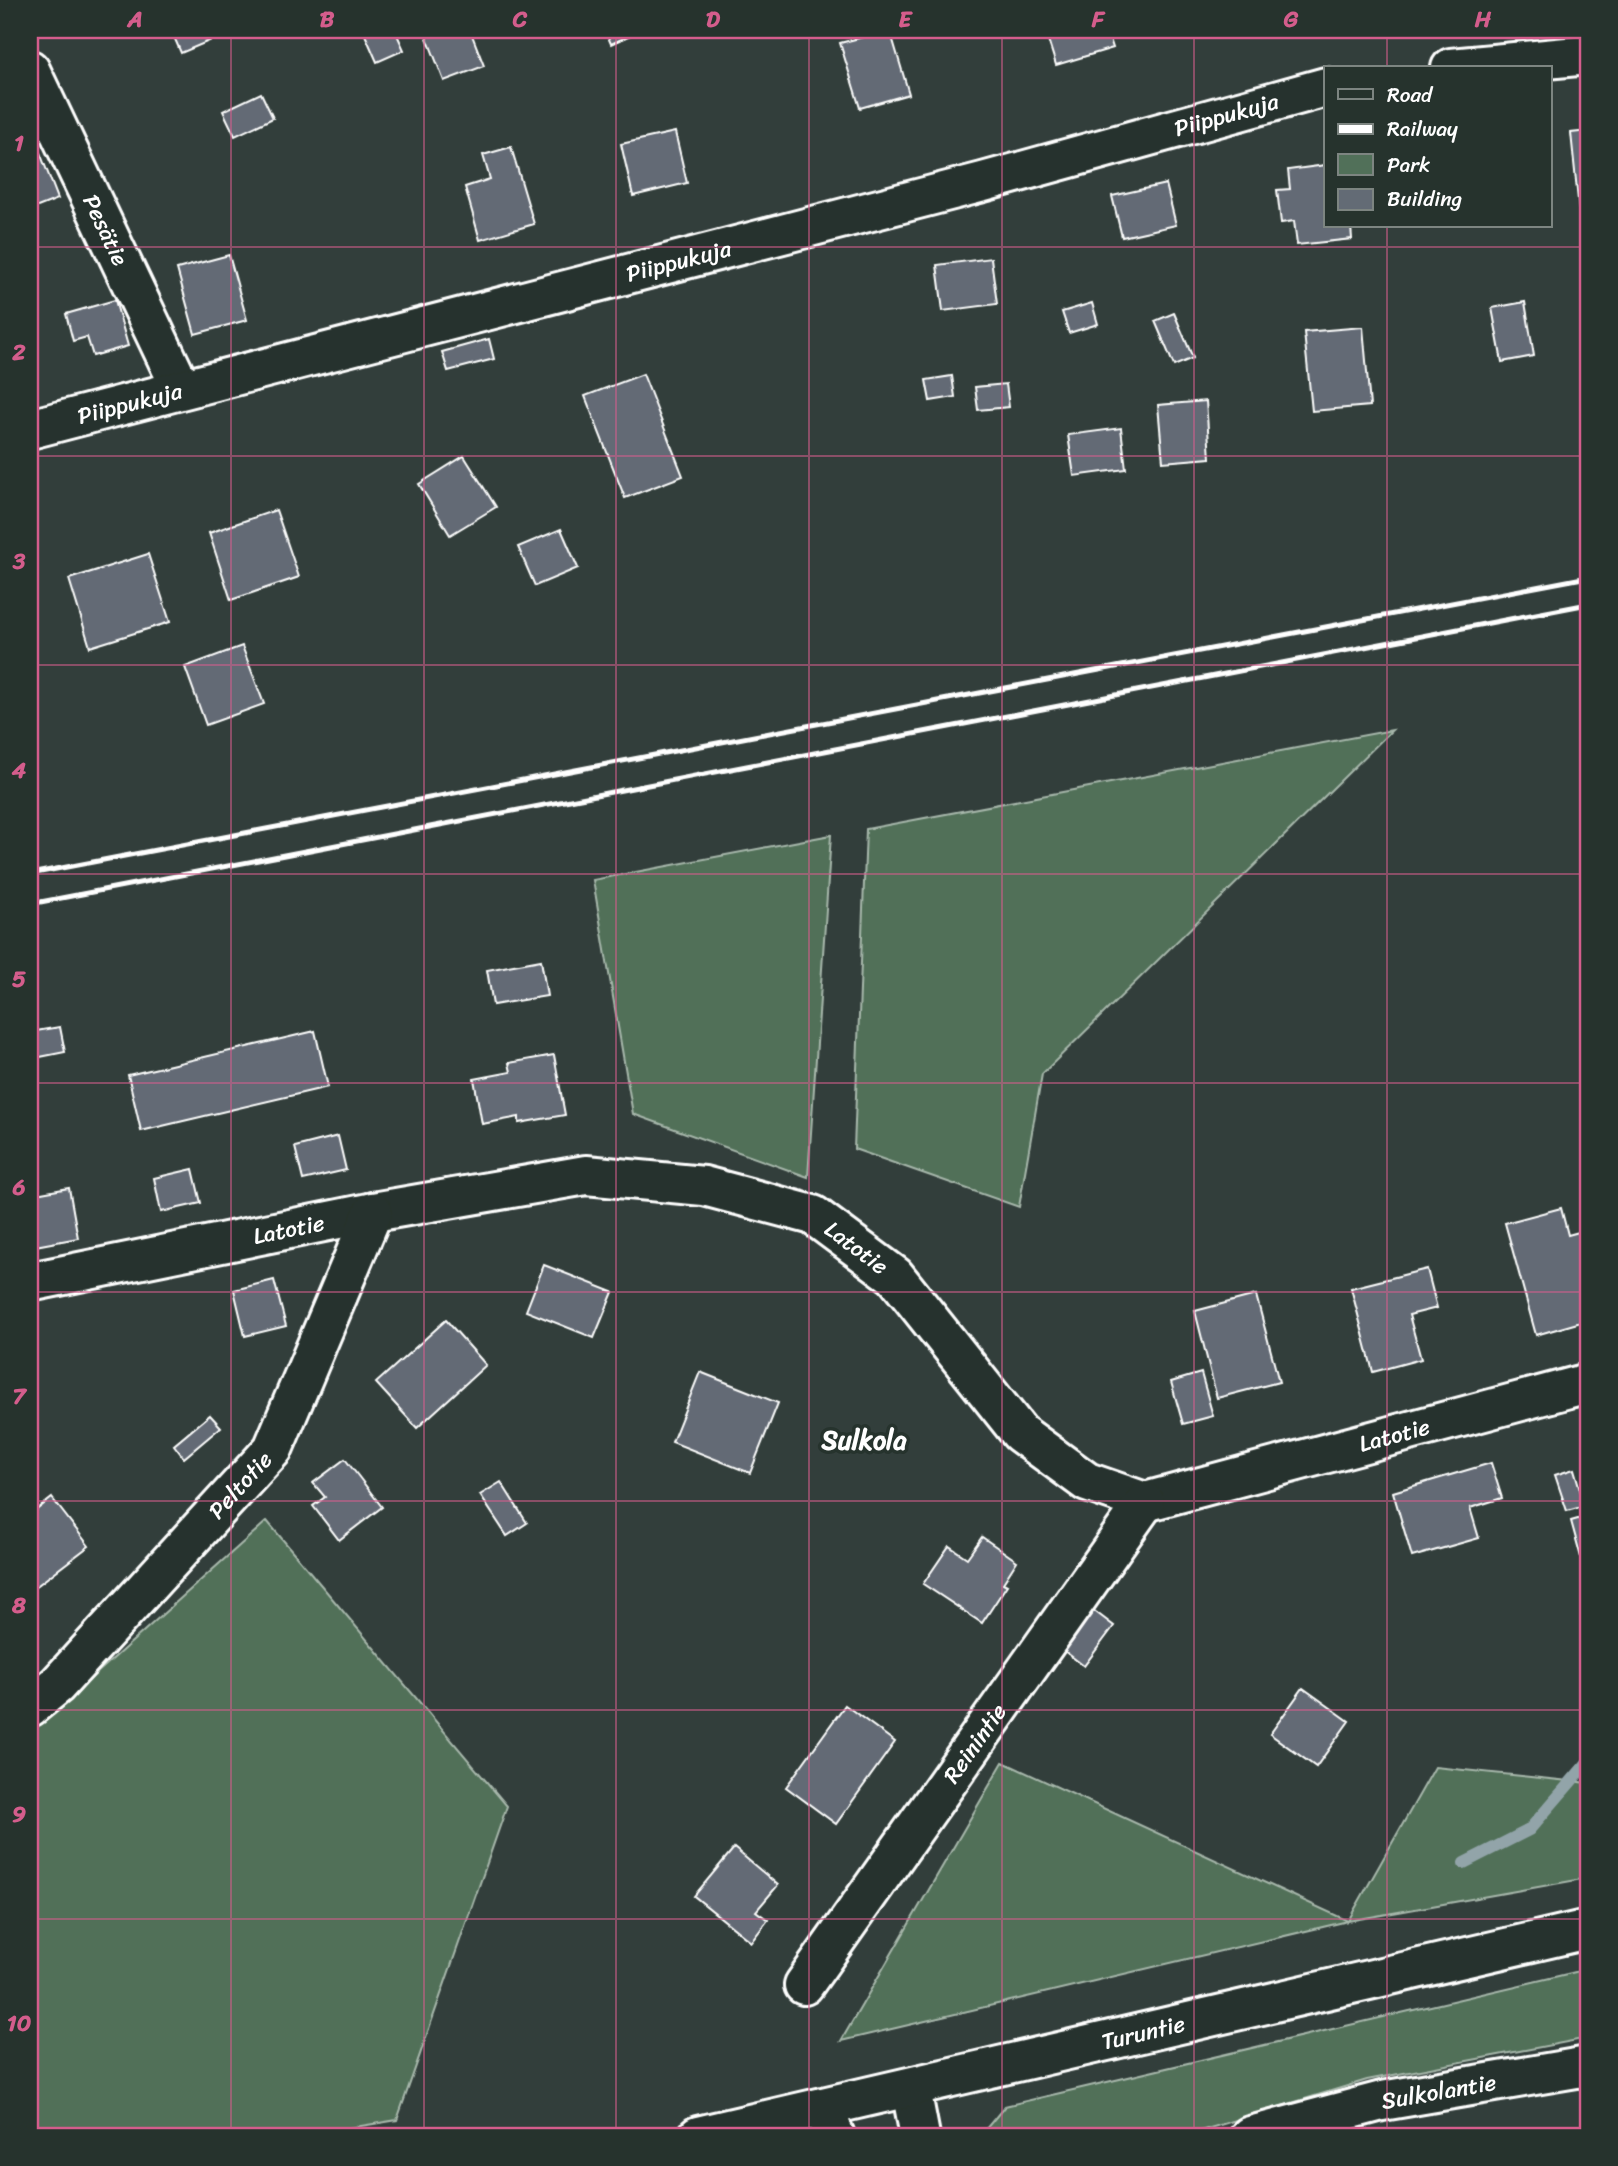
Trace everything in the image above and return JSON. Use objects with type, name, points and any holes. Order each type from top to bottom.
[{"type":"street","points":[[1472,66],[1588,55]]},
{"type":"street","name":"Pesätie","points":[[30,70],[181,388]]},
{"type":"street","name":"Piippukuja","points":[[30,429],[983,182],[1324,88]]},
{"type":"street","name":"Latotie","points":[[30,1282],[373,1212],[586,1175],[704,1186],[813,1215],[895,1276],[1020,1433],[1087,1482],[1145,1502],[1588,1384]]},
{"type":"street","name":"Peltotie","points":[[30,1707],[57,1685],[273,1448],[373,1212]]},
{"type":"street","name":"Reinintie","points":[[804,1985],[1145,1502]]},
{"type":"street","name":"Turuntie","points":[[698,2136],[829,2122],[911,2089],[1588,1929]]},
{"type":"street","name":"Sulkolantie","points":[[1250,2136],[1382,2101],[1588,2066]]},
{"type":"street","points":[[911,2089],[920,2136]]},
{"type":"green space","points":[[1392,730],[1042,1074],[1019,1207],[854,1149],[866,829]]},
{"type":"green space","points":[[831,835],[808,1177],[633,1114],[593,880]]},
{"type":"green space","points":[[267,1521],[507,1806],[397,2120],[301,2136],[30,2136],[30,1733]]},
{"type":"green space","points":[[1003,1762],[1348,1921],[841,2041]]},
{"type":"green space","points":[[1435,1767],[1588,1783],[1588,1878],[1348,1921]]},
{"type":"green space","points":[[1588,1969],[1588,2038],[1367,2080],[1184,2136],[980,2136],[1005,2106]]},
{"type":"building","points":[[171,30],[235,30],[181,53]]},
{"type":"building","points":[[363,30],[395,30],[404,50],[377,62]]},
{"type":"building","points":[[424,30],[470,30],[484,66],[444,81]]},
{"type":"building","points":[[605,30],[634,30],[635,33],[611,44]]},
{"type":"building","points":[[890,30],[909,94],[860,108],[840,43]]},
{"type":"building","points":[[1045,30],[1107,30],[1113,48],[1056,65]]},
{"type":"building","points":[[261,93],[273,118],[235,136],[223,111]]},
{"type":"building","points":[[1588,131],[1588,238],[1582,239],[1571,133]]},
{"type":"building","points":[[675,132],[687,183],[633,196],[621,144]]},
{"type":"building","points":[[37,145],[58,199],[30,210],[30,148]]},
{"type":"building","points":[[511,147],[534,224],[480,240],[465,187],[490,179],[483,155]]},
{"type":"building","points":[[1324,165],[1324,228],[1351,228],[1352,239],[1297,245],[1294,221],[1281,223],[1277,190],[1290,189],[1288,170]]},
{"type":"building","points":[[1166,184],[1176,225],[1122,237],[1112,196]]},
{"type":"building","points":[[229,255],[247,320],[195,334],[177,269]]},
{"type":"building","points":[[991,258],[997,304],[943,311],[937,265]]},
{"type":"building","points":[[115,300],[128,346],[93,356],[87,337],[73,341],[66,314]]},
{"type":"building","points":[[1525,302],[1534,356],[1502,362],[1492,308]]},
{"type":"building","points":[[1092,303],[1098,324],[1069,333],[1062,312]]},
{"type":"building","points":[[1174,313],[1193,358],[1174,366],[1155,321]]},
{"type":"building","points":[[1363,327],[1370,406],[1312,411],[1304,332]]},
{"type":"building","points":[[489,339],[494,359],[448,371],[442,352]]},
{"type":"building","points":[[643,374],[683,476],[625,498],[585,396]]},
{"type":"building","points":[[952,376],[955,397],[930,401],[926,380]]},
{"type":"building","points":[[1006,384],[1009,407],[978,410],[975,387]]},
{"type":"building","points":[[1206,401],[1210,458],[1163,462],[1158,405]]},
{"type":"building","points":[[1121,428],[1126,469],[1074,476],[1068,435]]},
{"type":"building","points":[[464,456],[496,507],[450,535],[419,484]]},
{"type":"building","points":[[276,510],[299,577],[231,600],[209,533]]},
{"type":"building","points":[[561,529],[578,568],[535,586],[518,547]]},
{"type":"building","points":[[148,554],[170,622],[90,647],[69,579]]},
{"type":"building","points":[[242,646],[264,704],[206,725],[185,667]]},
{"type":"building","points":[[541,960],[547,996],[493,1005],[487,970]]},
{"type":"building","points":[[60,1027],[65,1052],[30,1059],[30,1032]]},
{"type":"building","points":[[315,1031],[328,1087],[141,1131],[128,1075]]},
{"type":"building","points":[[554,1055],[565,1115],[519,1123],[519,1117],[482,1124],[474,1079],[511,1072],[509,1063]]},
{"type":"building","points":[[338,1136],[346,1170],[303,1180],[295,1147]]},
{"type":"building","points":[[193,1169],[201,1203],[161,1212],[154,1178]]},
{"type":"building","points":[[69,1188],[78,1238],[30,1247],[30,1195]]},
{"type":"building","points":[[1561,1208],[1568,1235],[1586,1230],[1588,1282],[1581,1284],[1588,1320],[1536,1335],[1505,1223]]},
{"type":"building","points":[[544,1265],[613,1292],[594,1338],[526,1311]]},
{"type":"building","points":[[1427,1269],[1437,1308],[1409,1315],[1421,1359],[1373,1372],[1351,1288]]},
{"type":"building","points":[[274,1280],[286,1326],[245,1336],[234,1290]]},
{"type":"building","points":[[1256,1295],[1279,1382],[1217,1398],[1195,1311]]},
{"type":"building","points":[[446,1320],[486,1365],[417,1428],[376,1383]]},
{"type":"building","points":[[700,1372],[778,1403],[750,1473],[672,1442]]},
{"type":"building","points":[[1201,1373],[1213,1416],[1183,1424],[1171,1382]]},
{"type":"building","points":[[210,1415],[221,1427],[184,1458],[174,1445]]},
{"type":"building","points":[[345,1459],[382,1507],[339,1540],[313,1506],[325,1497],[313,1483]]},
{"type":"building","points":[[1491,1463],[1502,1498],[1470,1508],[1479,1538],[1412,1557],[1393,1492]]},
{"type":"building","points":[[1574,1469],[1585,1506],[1567,1511],[1555,1475]]},
{"type":"building","points":[[501,1482],[527,1523],[507,1536],[480,1495]]},
{"type":"building","points":[[52,1498],[89,1546],[30,1591],[30,1515]]},
{"type":"building","points":[[1588,1516],[1588,1583],[1571,1521]]},
{"type":"building","points":[[982,1537],[1017,1561],[1003,1583],[1007,1585],[982,1623],[923,1584],[949,1546],[967,1558]]},
{"type":"building","points":[[1093,1610],[1114,1626],[1084,1666],[1063,1650]]},
{"type":"building","points":[[1303,1688],[1349,1721],[1316,1767],[1270,1734]]},
{"type":"building","points":[[845,1705],[895,1742],[836,1824],[786,1787]]},
{"type":"building","points":[[734,1848],[778,1885],[756,1911],[768,1920],[751,1942],[694,1896]]},
{"type":"waterway","points":[[1464,1863],[1529,1830],[1588,1762]]},
{"type":"railway","points":[[30,874],[1588,577]]},
{"type":"railway","points":[[30,904],[1588,604]]},
{"type":"district","name":"Sulkola","points":[[864,1440]]}]
